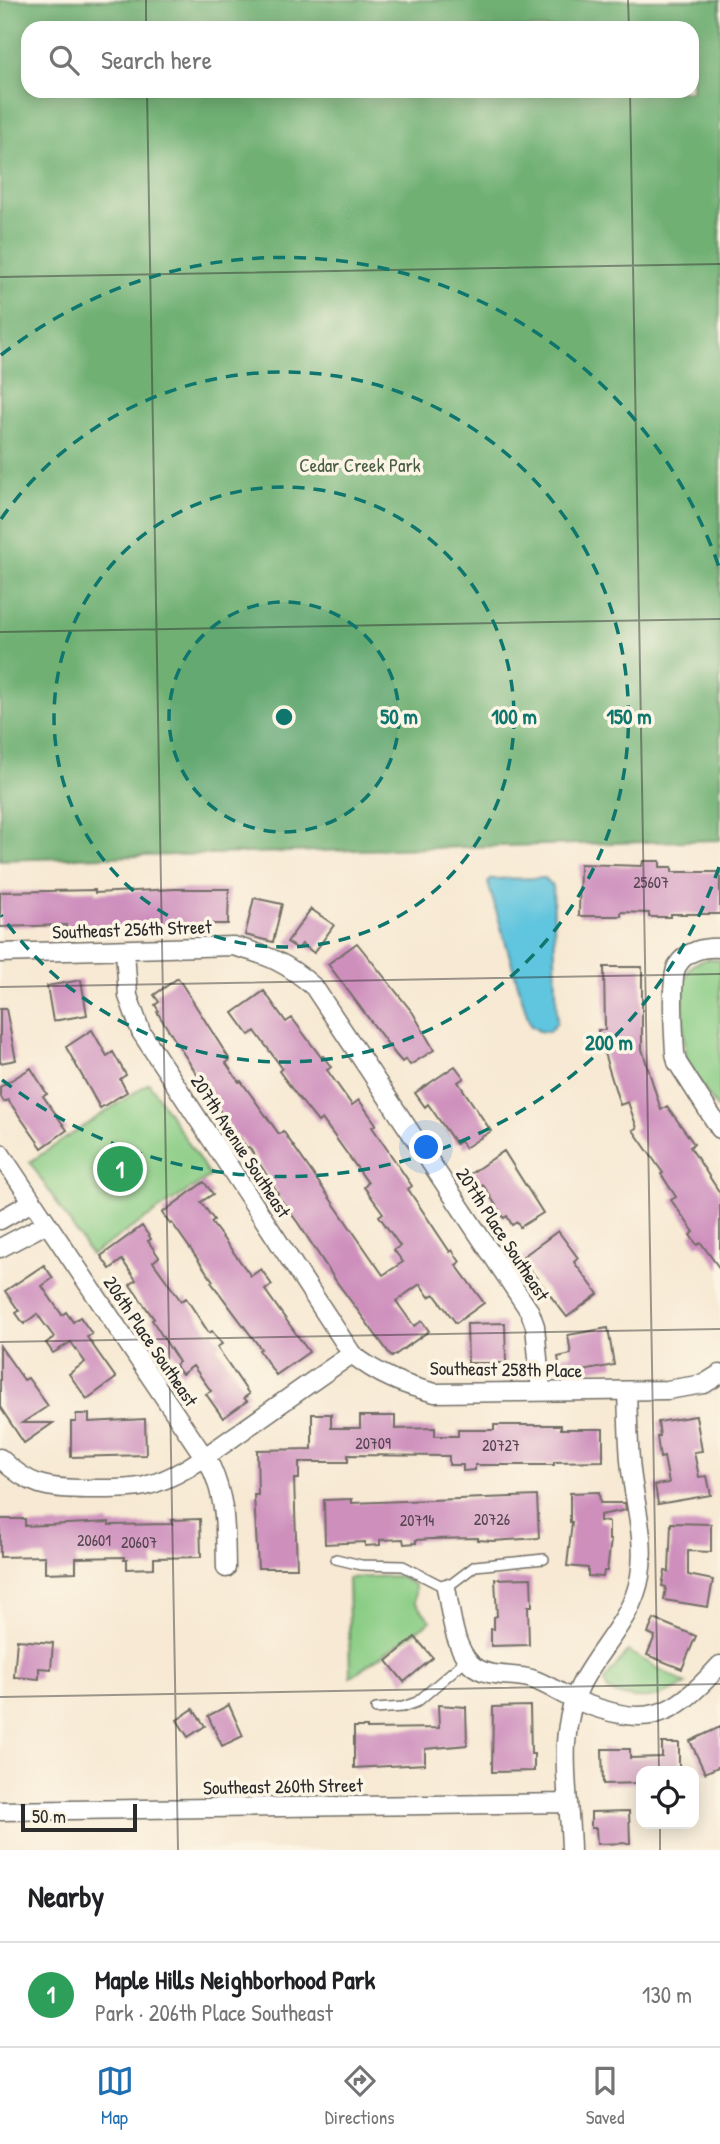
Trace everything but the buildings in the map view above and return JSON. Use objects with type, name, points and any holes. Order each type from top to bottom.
[{"type":"street","name":"Southeast 256th Street","points":[[0,953],[233,946],[265,954]]},
{"type":"street","points":[[720,948],[696,950],[683,960],[674,976],[674,989],[677,1062],[680,1071],[720,1129]]},
{"type":"street","name":"207th Avenue Southeast","points":[[125,950],[128,996],[141,1032],[352,1354]]},
{"type":"street","name":"207th Place Southeast","points":[[265,954],[292,968],[314,988],[530,1312],[535,1326],[541,1391]]},
{"type":"street","name":"206th Place Southeast","points":[[0,1153],[204,1457],[221,1490],[226,1568]]},
{"type":"street","points":[[0,1220],[32,1202]]},
{"type":"street","points":[[0,1248],[46,1224]]},
{"type":"street","points":[[0,1458],[18,1475],[39,1486],[128,1489],[146,1486],[161,1481],[204,1457],[352,1354]]},
{"type":"street","name":"Southeast 258th Place","points":[[352,1354],[373,1370],[403,1385],[435,1393],[667,1390],[704,1384],[720,1374]]},
{"type":"street","points":[[571,1850],[566,1732],[574,1700],[582,1682],[631,1608],[640,1576],[641,1522],[631,1470],[627,1391]]},
{"type":"street","points":[[446,1588],[458,1641],[472,1665],[491,1674],[536,1680],[574,1700],[628,1717],[664,1713],[677,1707],[697,1691],[720,1665]]},
{"type":"street","name":"Southeast 260th Street","points":[[0,1811],[567,1803]]},
{"type":"lane","points":[[336,1559],[360,1565],[403,1566],[446,1588],[475,1566],[544,1559]]},
{"type":"lane","points":[[376,1709],[403,1707],[416,1702],[467,1659]]},
{"type":"green space","name":"Cedar Creek Park","points":[[0,0],[720,0],[720,840],[0,860]]},
{"type":"green space","points":[[708,959],[720,960],[720,1108],[717,1108],[687,1062],[685,1054],[683,999],[686,978],[693,966]]},
{"type":"green space","points":[[149,1083],[210,1176],[91,1255],[30,1162]]},
{"type":"green space","points":[[398,1576],[415,1585],[415,1602],[431,1621],[350,1677],[348,1578]]},
{"type":"green space","points":[[628,1651],[686,1684],[666,1694],[648,1698],[629,1697],[608,1691],[604,1681]]},
{"type":"water","points":[[545,878],[553,886],[557,1023],[549,1032],[539,1031],[530,1025],[488,883],[491,879]]},
{"type":"place","name":"Maple Hills Neighborhood Park","points":[[120,1169]]}]
